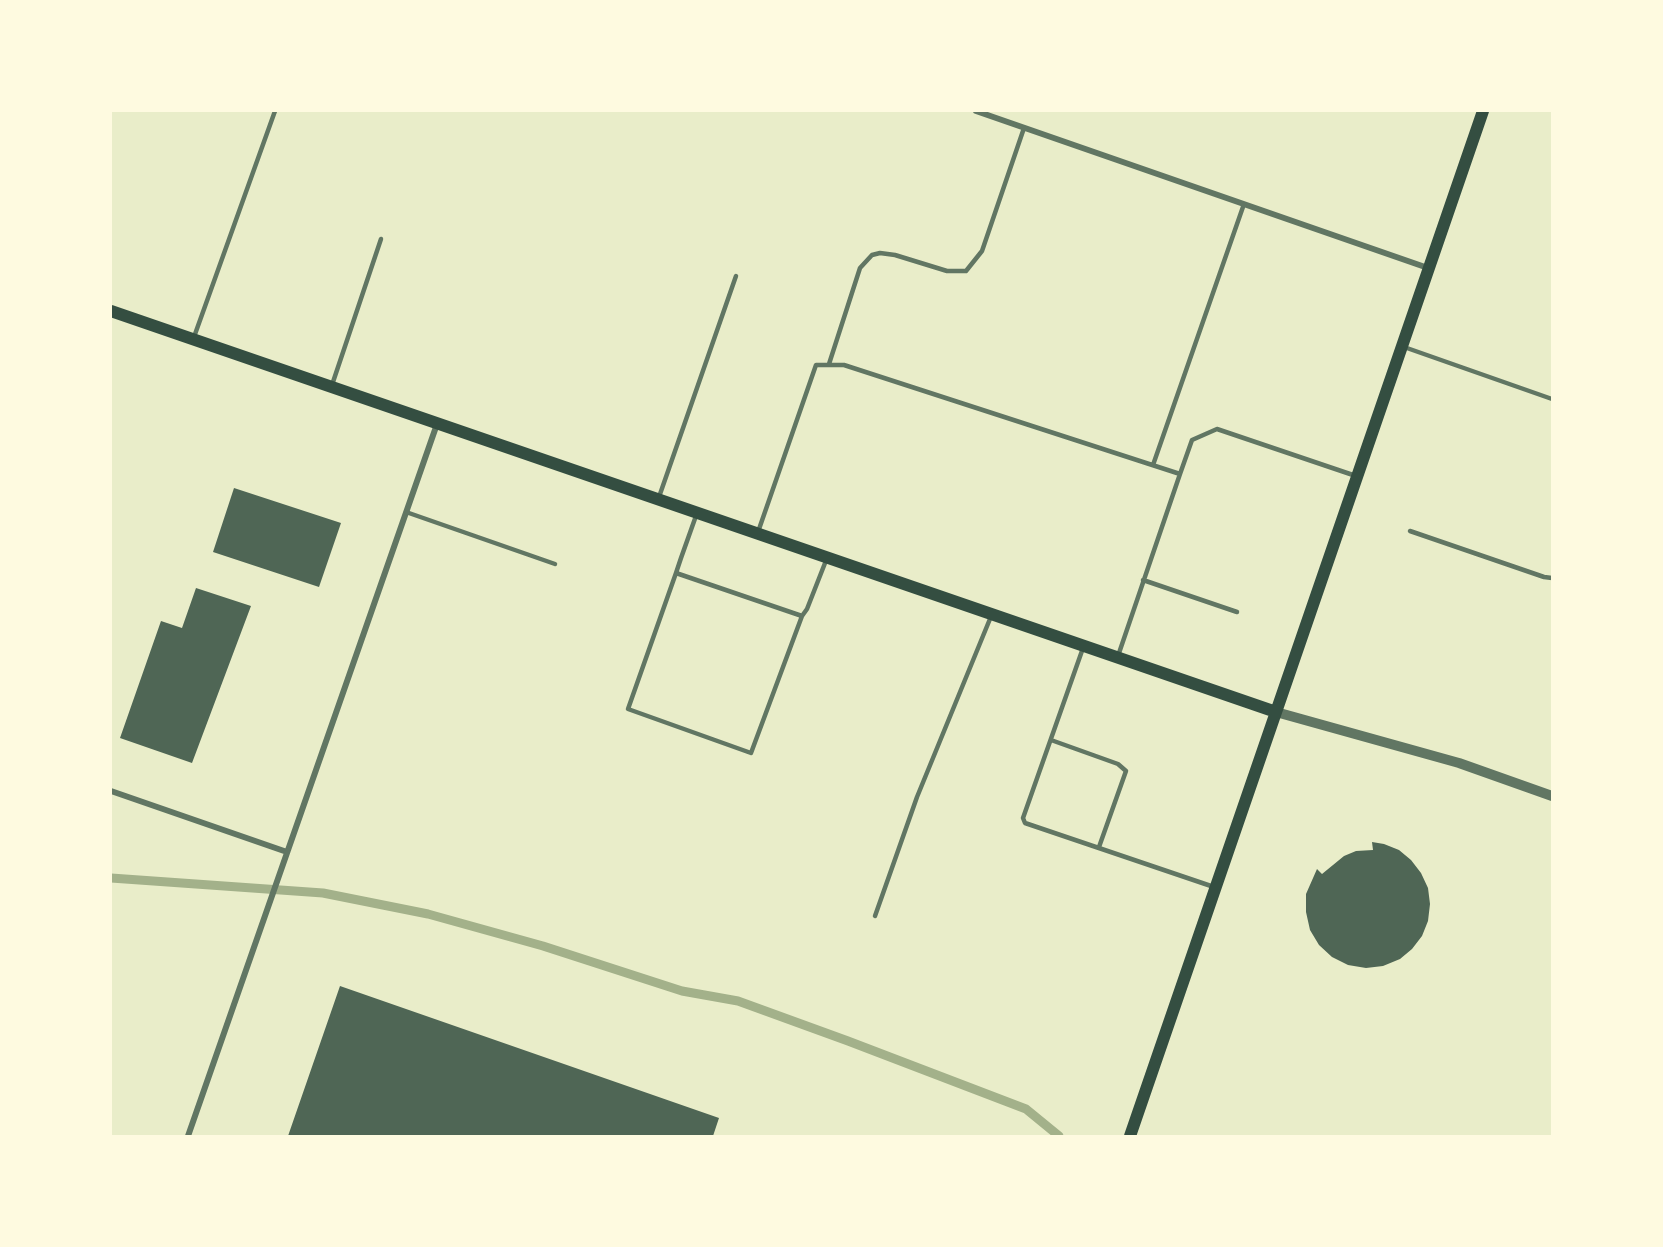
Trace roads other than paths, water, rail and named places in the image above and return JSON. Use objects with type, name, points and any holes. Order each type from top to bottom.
[{"type":"main road","points":[[1130,1136],[1483,111]]},
{"type":"main road","points":[[111,311],[1276,712]]},
{"type":"street","points":[[976,111],[1428,268]]},
{"type":"street","points":[[188,1136],[437,424]]},
{"type":"street","points":[[1276,712],[1459,763],[1552,796]]},
{"type":"street","points":[[111,791],[287,852]]},
{"type":"lane","points":[[194,339],[275,111]]},
{"type":"lane","points":[[829,364],[860,268],[872,255],[880,253],[895,255],[947,271],[966,271],[982,251],[1024,128]]},
{"type":"lane","points":[[1153,465],[1244,204]]},
{"type":"lane","points":[[331,387],[381,238]]},
{"type":"lane","points":[[658,500],[736,276]]},
{"type":"lane","points":[[1401,346],[1552,399]]},
{"type":"lane","points":[[758,534],[816,364],[844,365],[1180,474]]},
{"type":"lane","points":[[1117,657],[1192,440],[1217,429],[1356,476]]},
{"type":"lane","points":[[406,512],[555,564]]},
{"type":"lane","points":[[697,513],[628,709],[751,753],[802,616],[807,609],[827,558]]},
{"type":"lane","points":[[1410,531],[1552,578]]},
{"type":"lane","points":[[676,573],[802,616]]},
{"type":"lane","points":[[1143,580],[1237,612]]},
{"type":"lane","points":[[875,916],[917,797],[992,614]]},
{"type":"lane","points":[[1084,646],[1023,818],[1025,823],[1216,887]]},
{"type":"lane","points":[[1051,740],[1118,764],[1126,771],[1099,847]]},
{"type":"waterway","points":[[111,878],[323,893],[428,914],[543,946],[682,991],[738,1001],[1026,1109],[1059,1136]]}]
